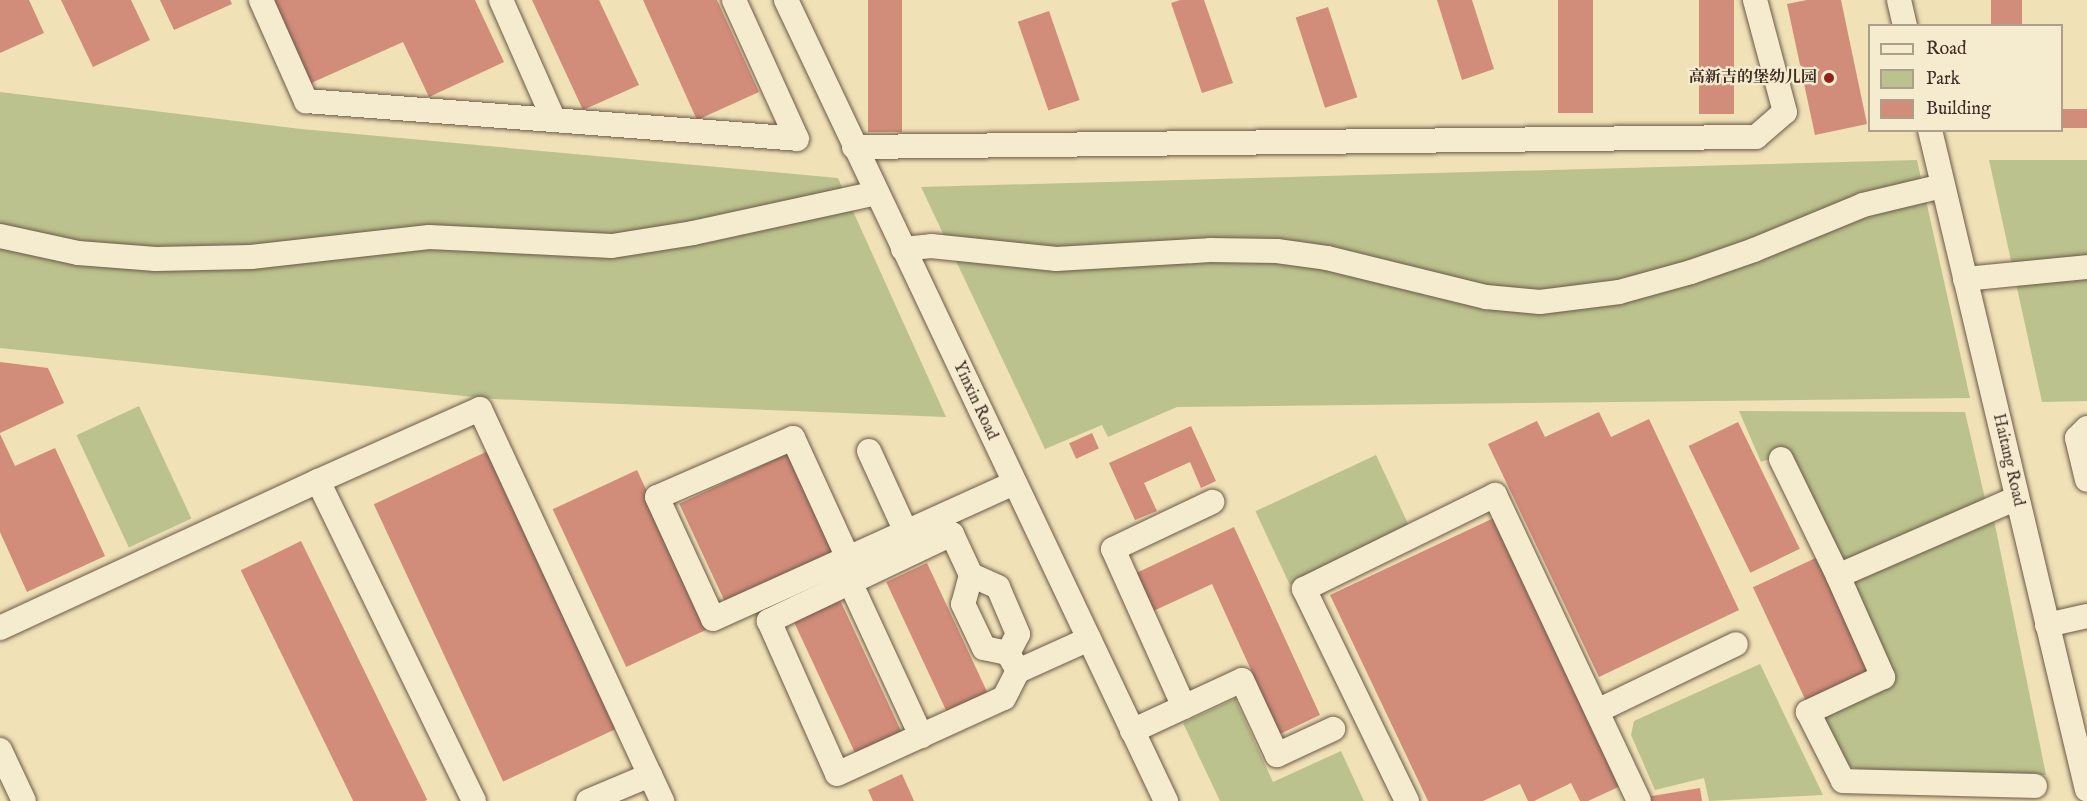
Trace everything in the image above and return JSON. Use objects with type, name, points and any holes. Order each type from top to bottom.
[{"type":"street","points":[[261,0],[306,100],[797,139],[734,0]]},
{"type":"street","points":[[501,0],[554,120]]},
{"type":"street","name":"Yinxin Road","points":[[786,0],[1166,801]]},
{"type":"street","points":[[854,147],[1756,137],[1785,112],[1755,0]]},
{"type":"street","points":[[1899,0],[1905,24]]},
{"type":"street","name":"Haitang Road","points":[[1930,132],[2087,790]]},
{"type":"street","points":[[903,249],[931,246],[1056,259],[1210,250],[1277,251],[1327,258],[1485,297],[1540,302],[1619,292],[1691,272],[1754,250],[1863,205],[1942,186]]},
{"type":"street","points":[[0,236],[78,254],[156,259],[251,257],[429,237],[612,246],[693,233],[876,193]]},
{"type":"street","points":[[1965,279],[2087,267]]},
{"type":"street","points":[[0,628],[480,409],[662,801]]},
{"type":"street","points":[[2087,428],[2076,438],[2087,480]]},
{"type":"street","points":[[848,558],[793,438],[657,497],[713,619],[1014,483]]},
{"type":"street","points":[[869,451],[906,532]]},
{"type":"street","points":[[1782,459],[1883,677],[1808,712],[1843,781],[2035,786]]},
{"type":"street","points":[[318,482],[474,801]]},
{"type":"street","points":[[1407,801],[1304,589],[1495,495],[1639,801]]},
{"type":"street","points":[[1838,576],[2017,498]]},
{"type":"street","points":[[1184,707],[1113,549],[1212,502]]},
{"type":"street","points":[[971,576],[998,587],[1018,634],[1013,662],[1004,698],[837,774],[769,621],[952,534],[971,576],[963,604],[984,648],[1013,662],[1089,639]]},
{"type":"street","points":[[850,582],[921,736]]},
{"type":"street","points":[[2047,624],[2087,616]]},
{"type":"street","points":[[1597,711],[1736,644]]},
{"type":"street","points":[[1132,731],[1242,680],[1277,755],[1333,729]]},
{"type":"street","points":[[0,750],[24,801]]},
{"type":"street","points":[[588,801],[650,775]]},
{"type":"green space","points":[[0,92],[301,129],[838,178],[946,417],[493,399],[0,348]]},
{"type":"green space","points":[[1917,160],[1970,398],[1177,407],[1108,437],[1102,425],[1045,449],[921,187]]},
{"type":"green space","points":[[1989,160],[2087,160],[2087,401],[2042,402]]},
{"type":"green space","points":[[139,406],[191,518],[129,548],[76,435]]},
{"type":"green space","points":[[1739,411],[1965,412],[1986,503],[1843,566],[1787,452],[1761,462]]},
{"type":"green space","points":[[1376,455],[1410,528],[1290,585],[1255,511]]},
{"type":"green space","points":[[1993,515],[2046,775],[1866,772],[1847,765],[1822,715],[1846,579]]},
{"type":"green space","points":[[1760,664],[1823,795],[1709,801],[1704,778],[1655,790],[1631,735],[1634,721]]},
{"type":"green space","points":[[1235,699],[1273,782],[1341,751],[1364,801],[1220,801],[1183,723]]},
{"type":"building","points":[[0,0],[29,0],[44,33],[0,53]]},
{"type":"building","points":[[61,0],[131,0],[150,40],[93,67]]},
{"type":"building","points":[[160,0],[230,0],[232,4],[174,30]]},
{"type":"building","points":[[270,0],[475,0],[504,62],[429,97],[403,42],[309,84]]},
{"type":"building","points":[[532,0],[599,0],[639,85],[583,110]]},
{"type":"building","points":[[643,0],[717,0],[759,92],[697,120]]},
{"type":"building","points":[[868,0],[902,0],[902,132],[868,132]]},
{"type":"building","points":[[1180,0],[1204,0],[1233,83],[1202,93],[1171,3]]},
{"type":"building","points":[[1437,0],[1472,0],[1494,69],[1462,80]]},
{"type":"building","points":[[1558,0],[1593,0],[1593,113],[1558,113]]},
{"type":"building","points":[[1699,0],[1734,0],[1734,114],[1699,114]]},
{"type":"building","points":[[1807,0],[1841,0],[1867,124],[1815,135],[1787,4]]},
{"type":"building","points":[[1991,0],[2022,0],[2022,24],[1991,24]]},
{"type":"building","points":[[1328,7],[1357,97],[1325,108],[1296,18]]},
{"type":"building","points":[[1049,11],[1080,100],[1048,111],[1018,22]]},
{"type":"building","points":[[2063,109],[2087,109],[2087,128],[2063,128]]},
{"type":"building","points":[[0,362],[48,368],[64,403],[0,433]]},
{"type":"building","points":[[1599,412],[1611,437],[1649,419],[1739,610],[1599,677],[1488,444],[1537,421],[1545,437]]},
{"type":"building","points":[[1738,422],[1800,549],[1750,573],[1689,446]]},
{"type":"building","points":[[1191,426],[1216,481],[1201,488],[1190,462],[1144,483],[1157,511],[1135,520],[1109,463]]},
{"type":"building","points":[[1092,433],[1099,449],[1076,459],[1069,443]]},
{"type":"building","points":[[0,434],[15,466],[55,448],[105,556],[27,592],[0,532]]},
{"type":"building","points":[[488,451],[617,728],[503,782],[374,504]]},
{"type":"building","points":[[788,453],[834,553],[726,603],[679,504]]},
{"type":"building","points":[[637,470],[711,628],[626,667],[553,509]]},
{"type":"building","points":[[1498,516],[1625,784],[1588,801],[1580,801],[1571,783],[1534,801],[1528,801],[1520,784],[1483,801],[1428,801],[1330,595]]},
{"type":"building","points":[[1234,527],[1320,715],[1280,734],[1212,584],[1149,613],[1132,575]]},
{"type":"building","points":[[301,541],[427,800],[353,801],[241,570]]},
{"type":"building","points":[[1820,556],[1875,673],[1807,704],[1753,587]]},
{"type":"building","points":[[927,563],[988,694],[947,713],[886,582]]},
{"type":"building","points":[[840,600],[903,735],[857,757],[794,622]]},
{"type":"building","points":[[902,774],[914,801],[873,801],[868,790]]},
{"type":"building","points":[[1700,788],[1702,801],[1647,801],[1646,797]]},
{"type":"place","name":"高新吉的堡幼儿园","points":[[1829,78]]}]
